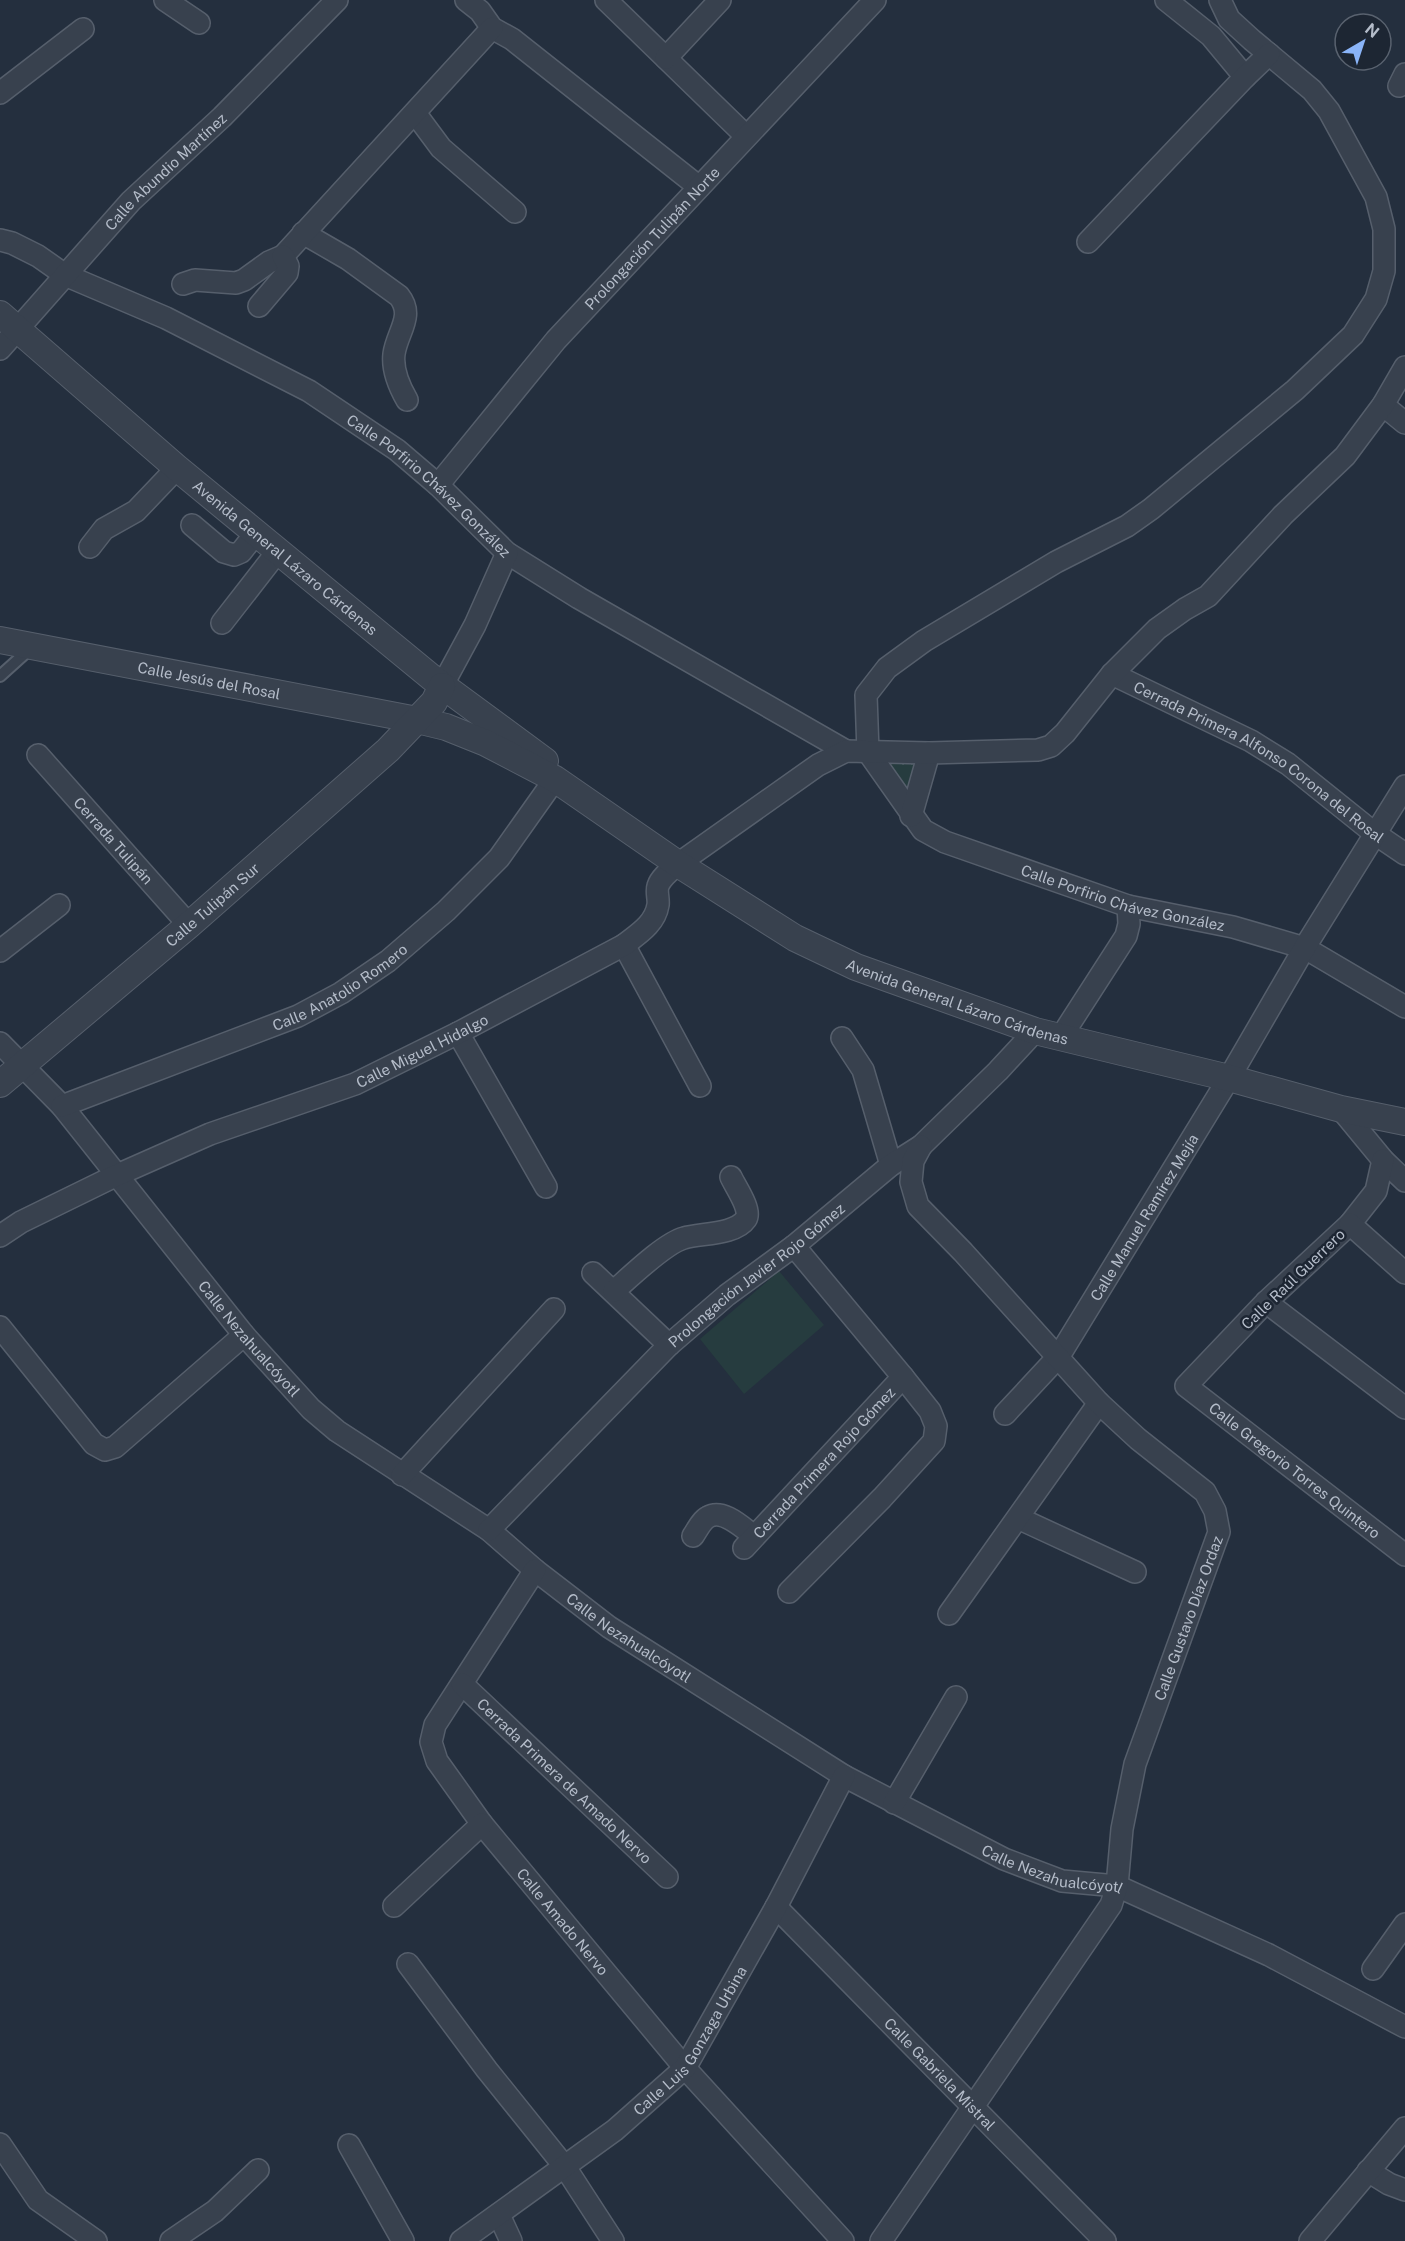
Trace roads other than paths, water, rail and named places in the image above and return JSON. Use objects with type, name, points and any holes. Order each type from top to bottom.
[{"type":"street","points":[[165,0],[199,23]]},
{"type":"street","name":"Calle Abundio Martínez","points":[[0,349],[9,322],[65,275],[131,201],[222,117],[337,0]]},
{"type":"street","points":[[466,0],[480,11],[492,28],[512,39],[699,187]]},
{"type":"street","points":[[606,0],[746,136]]},
{"type":"street","points":[[666,58],[720,0]]},
{"type":"street","name":"Prolongación Tulipán Norte","points":[[438,485],[556,340],[875,0]]},
{"type":"street","points":[[1166,0],[1210,36],[1245,77]]},
{"type":"street","points":[[868,752],[866,695],[887,668],[924,641],[1056,562],[1127,526],[1152,509],[1295,390],[1353,335],[1376,299],[1384,271],[1384,229],[1376,197],[1329,111],[1312,90],[1229,19],[1220,0]]},
{"type":"street","points":[[183,284],[195,280],[236,283],[283,256],[492,28]]},
{"type":"street","points":[[0,93],[83,29]]},
{"type":"street","points":[[1088,242],[1269,54]]},
{"type":"street","points":[[415,113],[441,148],[515,213]]},
{"type":"street","points":[[303,233],[348,259],[399,296],[405,304],[407,312],[394,355],[394,369],[400,388],[407,400]]},
{"type":"street","name":"Calle Porfirio Chávez González","points":[[0,240],[12,243],[38,256],[65,275],[166,318],[309,391],[397,450],[438,485],[507,553],[579,598],[846,751]]},
{"type":"street","points":[[259,306],[287,273],[288,266],[283,256]]},
{"type":"street","name":"Avenida General Lázaro Cárdenas","points":[[9,322],[177,468],[442,686],[549,764],[555,779]]},
{"type":"street","points":[[846,751],[929,753],[1038,750],[1051,746],[1065,733],[1112,674],[1157,629],[1208,596],[1283,515],[1345,456],[1383,405],[1405,367]]},
{"type":"street","points":[[1383,405],[1405,423]]},
{"type":"street","points":[[90,547],[104,529],[136,511],[177,468]]},
{"type":"street","points":[[192,525],[224,552],[234,555],[241,552],[256,533]]},
{"type":"street","points":[[222,623],[278,551]]},
{"type":"street","points":[[442,686],[475,625],[507,553]]},
{"type":"street","name":"Calle Jesús del Rosal","points":[[0,640],[417,720]]},
{"type":"street","name":"Cerrada Primera Alfonso Corona del Rosal","points":[[1112,674],[1251,741],[1288,764],[1374,833],[1405,854]]},
{"type":"street","name":"Calle Tulipán Sur","points":[[0,1084],[189,925],[388,750],[434,702],[442,686]]},
{"type":"street","name":"Avenida General Lázaro Cárdenas","points":[[417,720],[446,727],[486,743],[555,779],[678,864],[795,938],[856,968],[1035,1031],[1229,1078],[1341,1109],[1405,1122]]},
{"type":"street","name":"Calle Miguel Hidalgo","points":[[0,1236],[21,1222],[115,1176],[210,1134],[355,1084],[458,1033],[624,945],[645,929],[654,916],[658,904],[657,888],[661,880],[678,864],[818,765],[846,751]]},
{"type":"street","name":"Calle Porfirio Chávez González","points":[[868,752],[922,830],[945,842],[1128,906],[1233,927],[1305,948],[1405,1007]]},
{"type":"street","points":[[911,816],[929,753]]},
{"type":"street","name":"Cerrada Tulipán","points":[[38,755],[189,925]]},
{"type":"street","name":"Calle Anatolio Romero","points":[[62,1106],[298,1016],[341,993],[388,961],[446,911],[499,858],[555,779]]},
{"type":"street","name":"Calle Manuel Ramírez Mejía","points":[[1005,1414],[1059,1356],[1229,1078],[1374,833],[1405,786]]},
{"type":"street","points":[[0,951],[59,905]]},
{"type":"street","points":[[1061,1037],[1126,936],[1130,924],[1128,906]]},
{"type":"street","points":[[624,945],[699,1086]]},
{"type":"street","name":"Prolongación Javier Rojo Gómez","points":[[489,1530],[669,1345],[727,1295],[794,1246],[891,1165],[921,1146],[998,1071],[1035,1031]]},
{"type":"street","points":[[458,1033],[546,1187]]},
{"type":"street","points":[[843,1038],[863,1070],[891,1165]]},
{"type":"street","name":"Calle Nezahualcóyotl","points":[[0,1042],[62,1106],[115,1176],[244,1335],[311,1409],[337,1431],[489,1530],[535,1570],[609,1627],[844,1776],[1004,1859],[1062,1881],[1117,1886],[1269,1955],[1405,2027]]},
{"type":"street","points":[[1341,1109],[1383,1160],[1405,1181]]},
{"type":"street","name":"Calle Gustavo Díaz Ordaz","points":[[881,2241],[1111,1905],[1117,1886],[1122,1829],[1135,1764],[1219,1532],[1215,1511],[1205,1492],[1138,1439],[1099,1403],[1059,1356],[918,1206],[911,1182],[912,1161],[921,1146]]},
{"type":"street","name":"Calle Raúl Guerrero","points":[[1186,1386],[1266,1302],[1350,1224],[1376,1191],[1383,1160]]},
{"type":"street","points":[[614,1291],[649,1260],[682,1238],[730,1229],[745,1220],[748,1214],[746,1205],[731,1177]]},
{"type":"street","points":[[1350,1224],[1405,1273]]},
{"type":"street","points":[[789,1592],[882,1498],[934,1441],[936,1426],[930,1411],[794,1246]]},
{"type":"street","points":[[593,1273],[669,1345]]},
{"type":"street","points":[[1266,1302],[1405,1408]]},
{"type":"street","points":[[402,1475],[554,1309]]},
{"type":"street","points":[[0,1327],[94,1444],[105,1450],[115,1447],[244,1335]]},
{"type":"street","name":"Cerrada Primera Rojo Gómez","points":[[693,1536],[707,1517],[717,1515],[732,1520],[749,1542],[903,1377]]},
{"type":"street","name":"Calle Gregorio Torres Quintero","points":[[1186,1386],[1405,1555]]},
{"type":"street","points":[[949,1614],[1099,1403]]},
{"type":"street","points":[[1018,1518],[1135,1572]]},
{"type":"street","name":"Calle Amado Nervo","points":[[535,1570],[435,1725],[431,1742],[437,1761],[482,1824],[685,2068],[843,2241]]},
{"type":"street","name":"Cerrada Primera de Amado Nervo","points":[[462,1684],[667,1877]]},
{"type":"street","points":[[894,1803],[956,1697]]},
{"type":"street","name":"Calle Luis Gonzaga Urbina","points":[[461,2241],[615,2130],[685,2068],[776,1907],[844,1776]]},
{"type":"street","points":[[394,1906],[482,1824]]},
{"type":"street","name":"Calle Gabriela Mistral","points":[[776,1907],[1105,2241]]},
{"type":"street","points":[[1373,1969],[1401,1936]]},
{"type":"street","points":[[408,1964],[487,2070],[566,2167],[613,2241]]},
{"type":"street","points":[[1310,2241],[1405,2128]]},
{"type":"street","points":[[0,2144],[39,2200],[96,2241]]},
{"type":"street","points":[[349,2145],[404,2241]]},
{"type":"street","points":[[171,2241],[215,2211],[258,2170]]},
{"type":"street","points":[[1368,2171],[1389,2184],[1405,2190]]},
{"type":"street","points":[[499,2215],[512,2241]]},
{"type":"lane","points":[[0,676],[33,646]]}]
